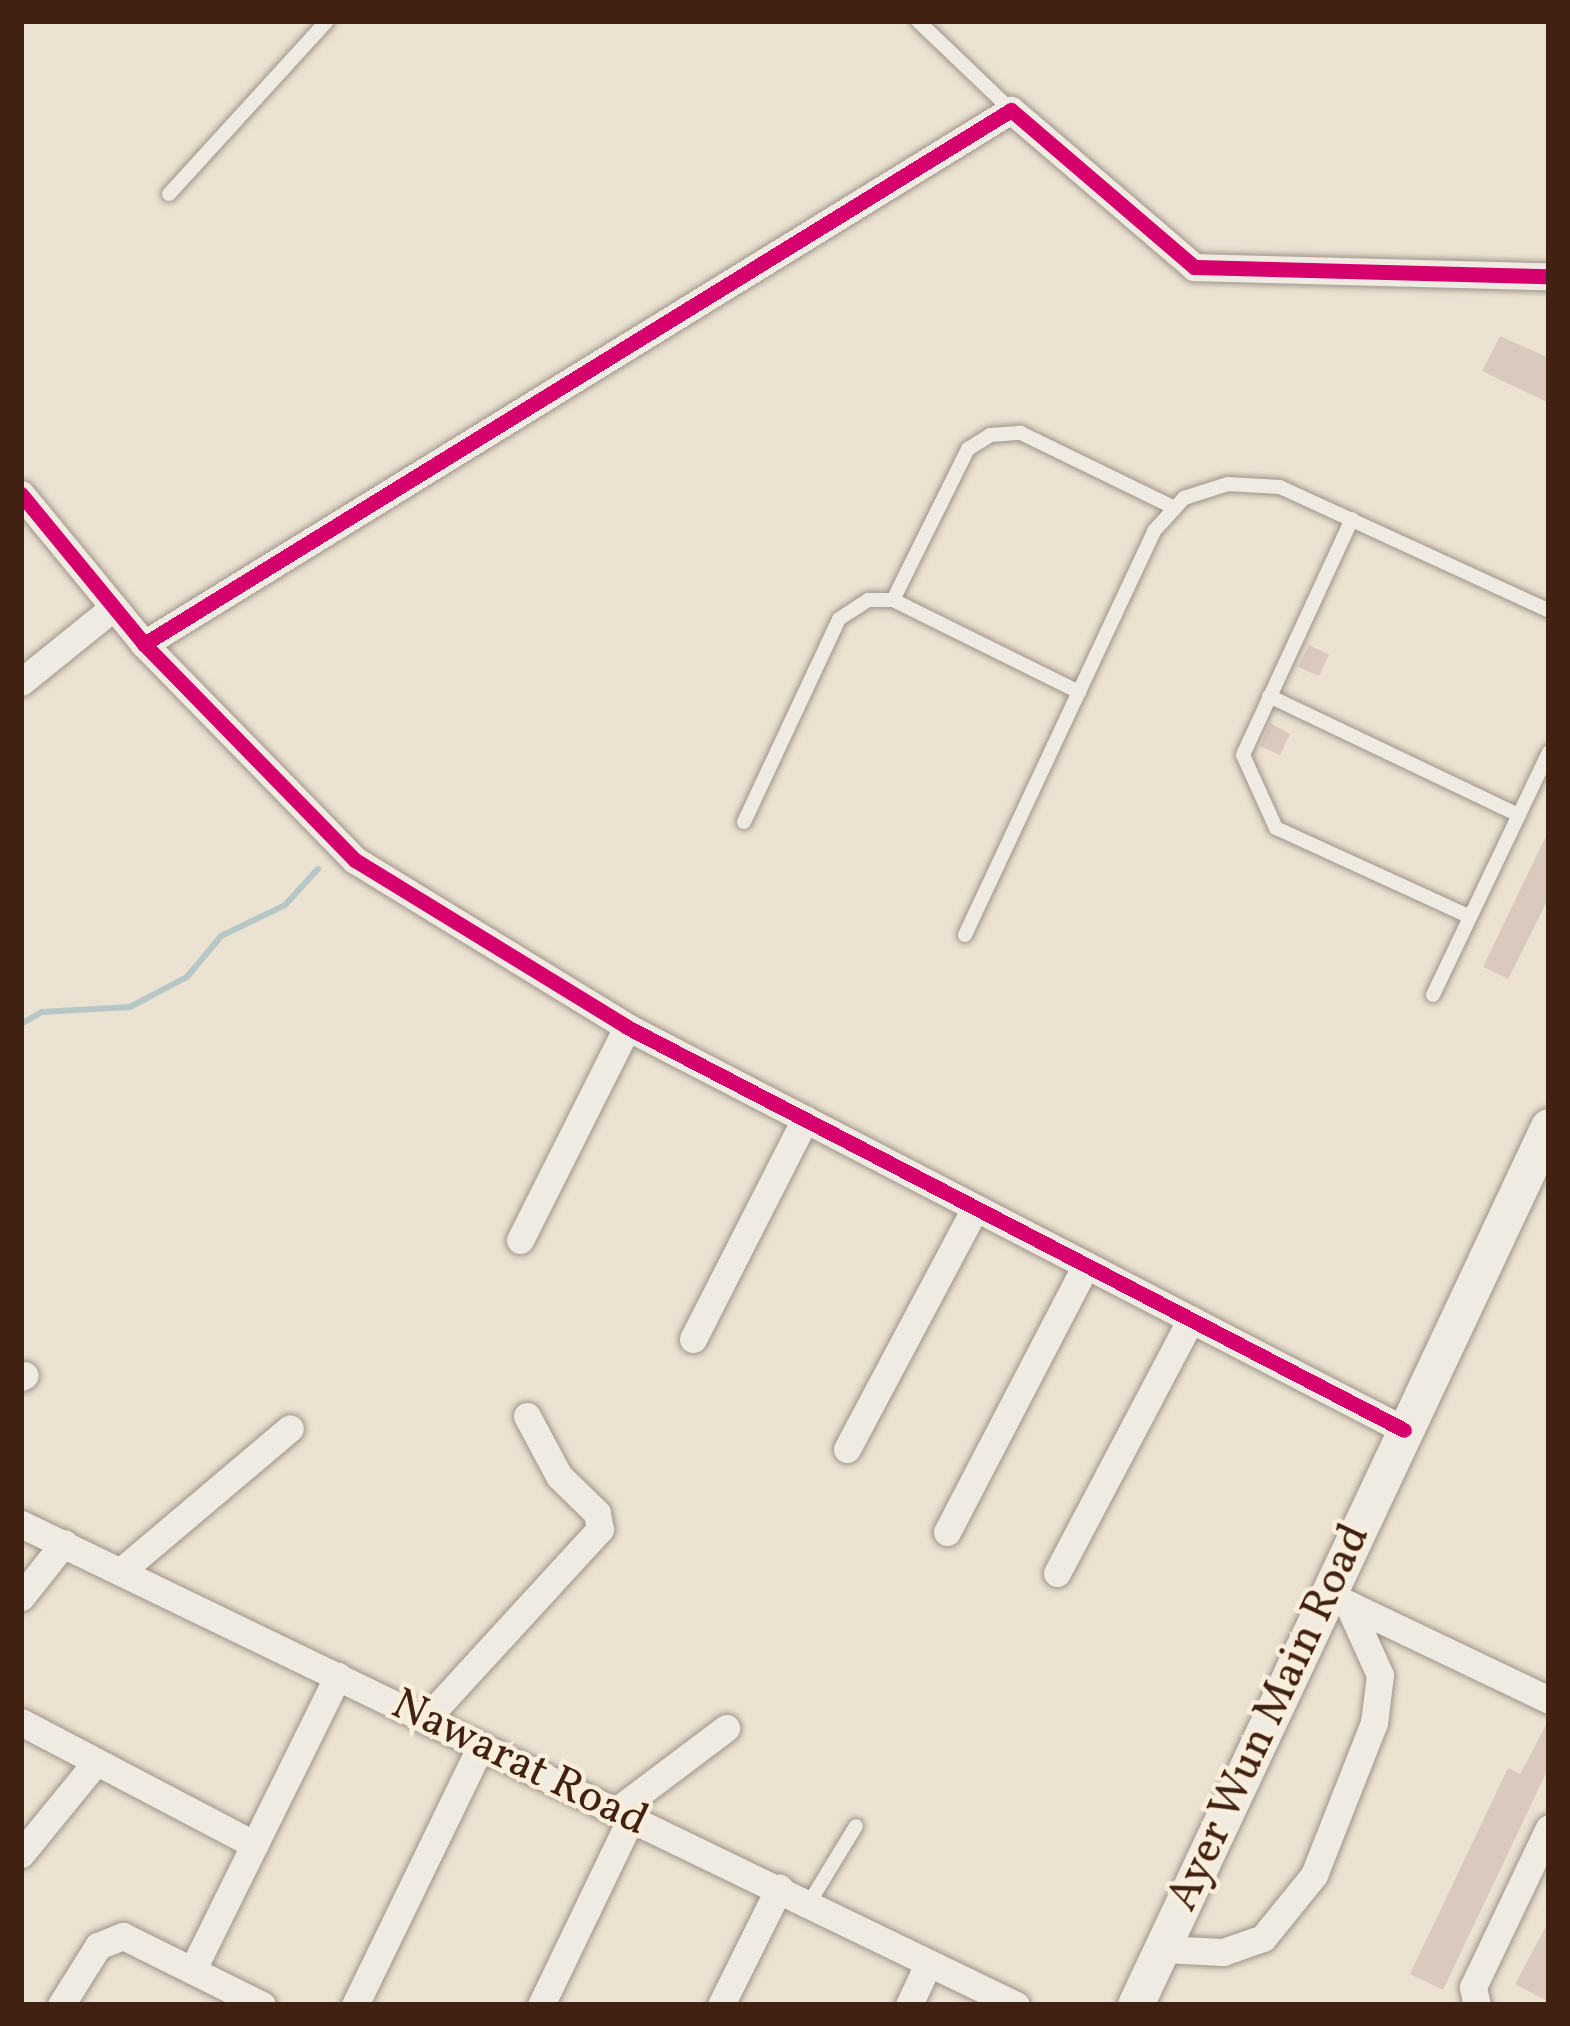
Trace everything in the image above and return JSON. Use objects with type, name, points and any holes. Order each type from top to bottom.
[{"type":"main road","name":"Ayer Wun Main Road","points":[[1136,2005],[1338,1599],[1404,1430],[1549,1127]]},
{"type":"street","points":[[144,644],[1011,110],[1194,267],[1549,276]]},
{"type":"street","points":[[21,494],[144,644],[355,860],[627,1028],[1404,1430]]},
{"type":"street","points":[[21,682],[114,607]]},
{"type":"street","points":[[520,1240],[627,1028]]},
{"type":"street","points":[[693,1339],[805,1119]]},
{"type":"street","points":[[848,1449],[975,1208]]},
{"type":"street","points":[[946,1532],[1086,1265]]},
{"type":"street","points":[[1057,1573],[1191,1319]]},
{"type":"street","points":[[425,1720],[600,1529],[597,1513],[559,1475],[526,1416]]},
{"type":"street","points":[[122,1571],[290,1428]]},
{"type":"street","name":"Nawarat Road","points":[[21,1524],[1016,2005]]},
{"type":"street","points":[[21,1597],[64,1544]]},
{"type":"street","points":[[1338,1599],[1549,1700]]},
{"type":"street","points":[[1162,1949],[1223,1952],[1263,1938],[1314,1875],[1374,1723],[1380,1676],[1338,1599]]},
{"type":"street","points":[[193,1970],[338,1676]]},
{"type":"street","points":[[21,1722],[255,1845]]},
{"type":"street","points":[[541,2005],[624,1814],[726,1728]]},
{"type":"street","points":[[355,2005],[480,1747]]},
{"type":"street","points":[[21,1854],[96,1762]]},
{"type":"street","points":[[1478,2005],[1473,1987],[1549,1828]]},
{"type":"street","points":[[721,2005],[779,1888]]},
{"type":"street","points":[[61,2005],[110,1938],[123,1936],[262,2005]]},
{"type":"street","points":[[909,2005],[928,1964]]},
{"type":"lane","points":[[169,194],[327,21]]},
{"type":"lane","points":[[918,21],[1011,110]]},
{"type":"lane","points":[[893,601],[968,449],[990,434],[1021,433],[1175,508]]},
{"type":"lane","points":[[965,935],[1154,531],[1175,508],[1228,484],[1263,486],[1352,519],[1549,611]]},
{"type":"lane","points":[[1352,519],[1243,754],[1276,828],[1470,917]]},
{"type":"lane","points":[[744,822],[839,619],[868,600],[893,601],[1078,692]]},
{"type":"lane","points":[[1269,696],[1519,815]]},
{"type":"lane","points":[[1433,995],[1549,752]]},
{"type":"lane","points":[[809,1903],[856,1826]]},
{"type":"building","points":[[1500,336],[1549,358],[1549,403],[1482,371]]},
{"type":"building","points":[[1309,645],[1329,655],[1319,676],[1298,667]]},
{"type":"building","points":[[1270,723],[1290,734],[1280,755],[1260,746]]},
{"type":"building","points":[[1549,830],[1549,897],[1508,979],[1483,967]]},
{"type":"building","points":[[1549,1719],[1549,1767],[1443,1990],[1410,1974],[1508,1768],[1520,1774]]},
{"type":"building","points":[[1549,1921],[1549,2002],[1515,1984]]},
{"type":"waterway","points":[[21,1024],[42,1012],[130,1007],[187,977],[221,936],[285,905],[318,869]]},
{"type":"cycle path","points":[[144,644],[1011,110],[1194,267],[1549,276]]},
{"type":"cycle path","points":[[21,494],[144,644],[355,860],[627,1027],[1404,1430]]}]
